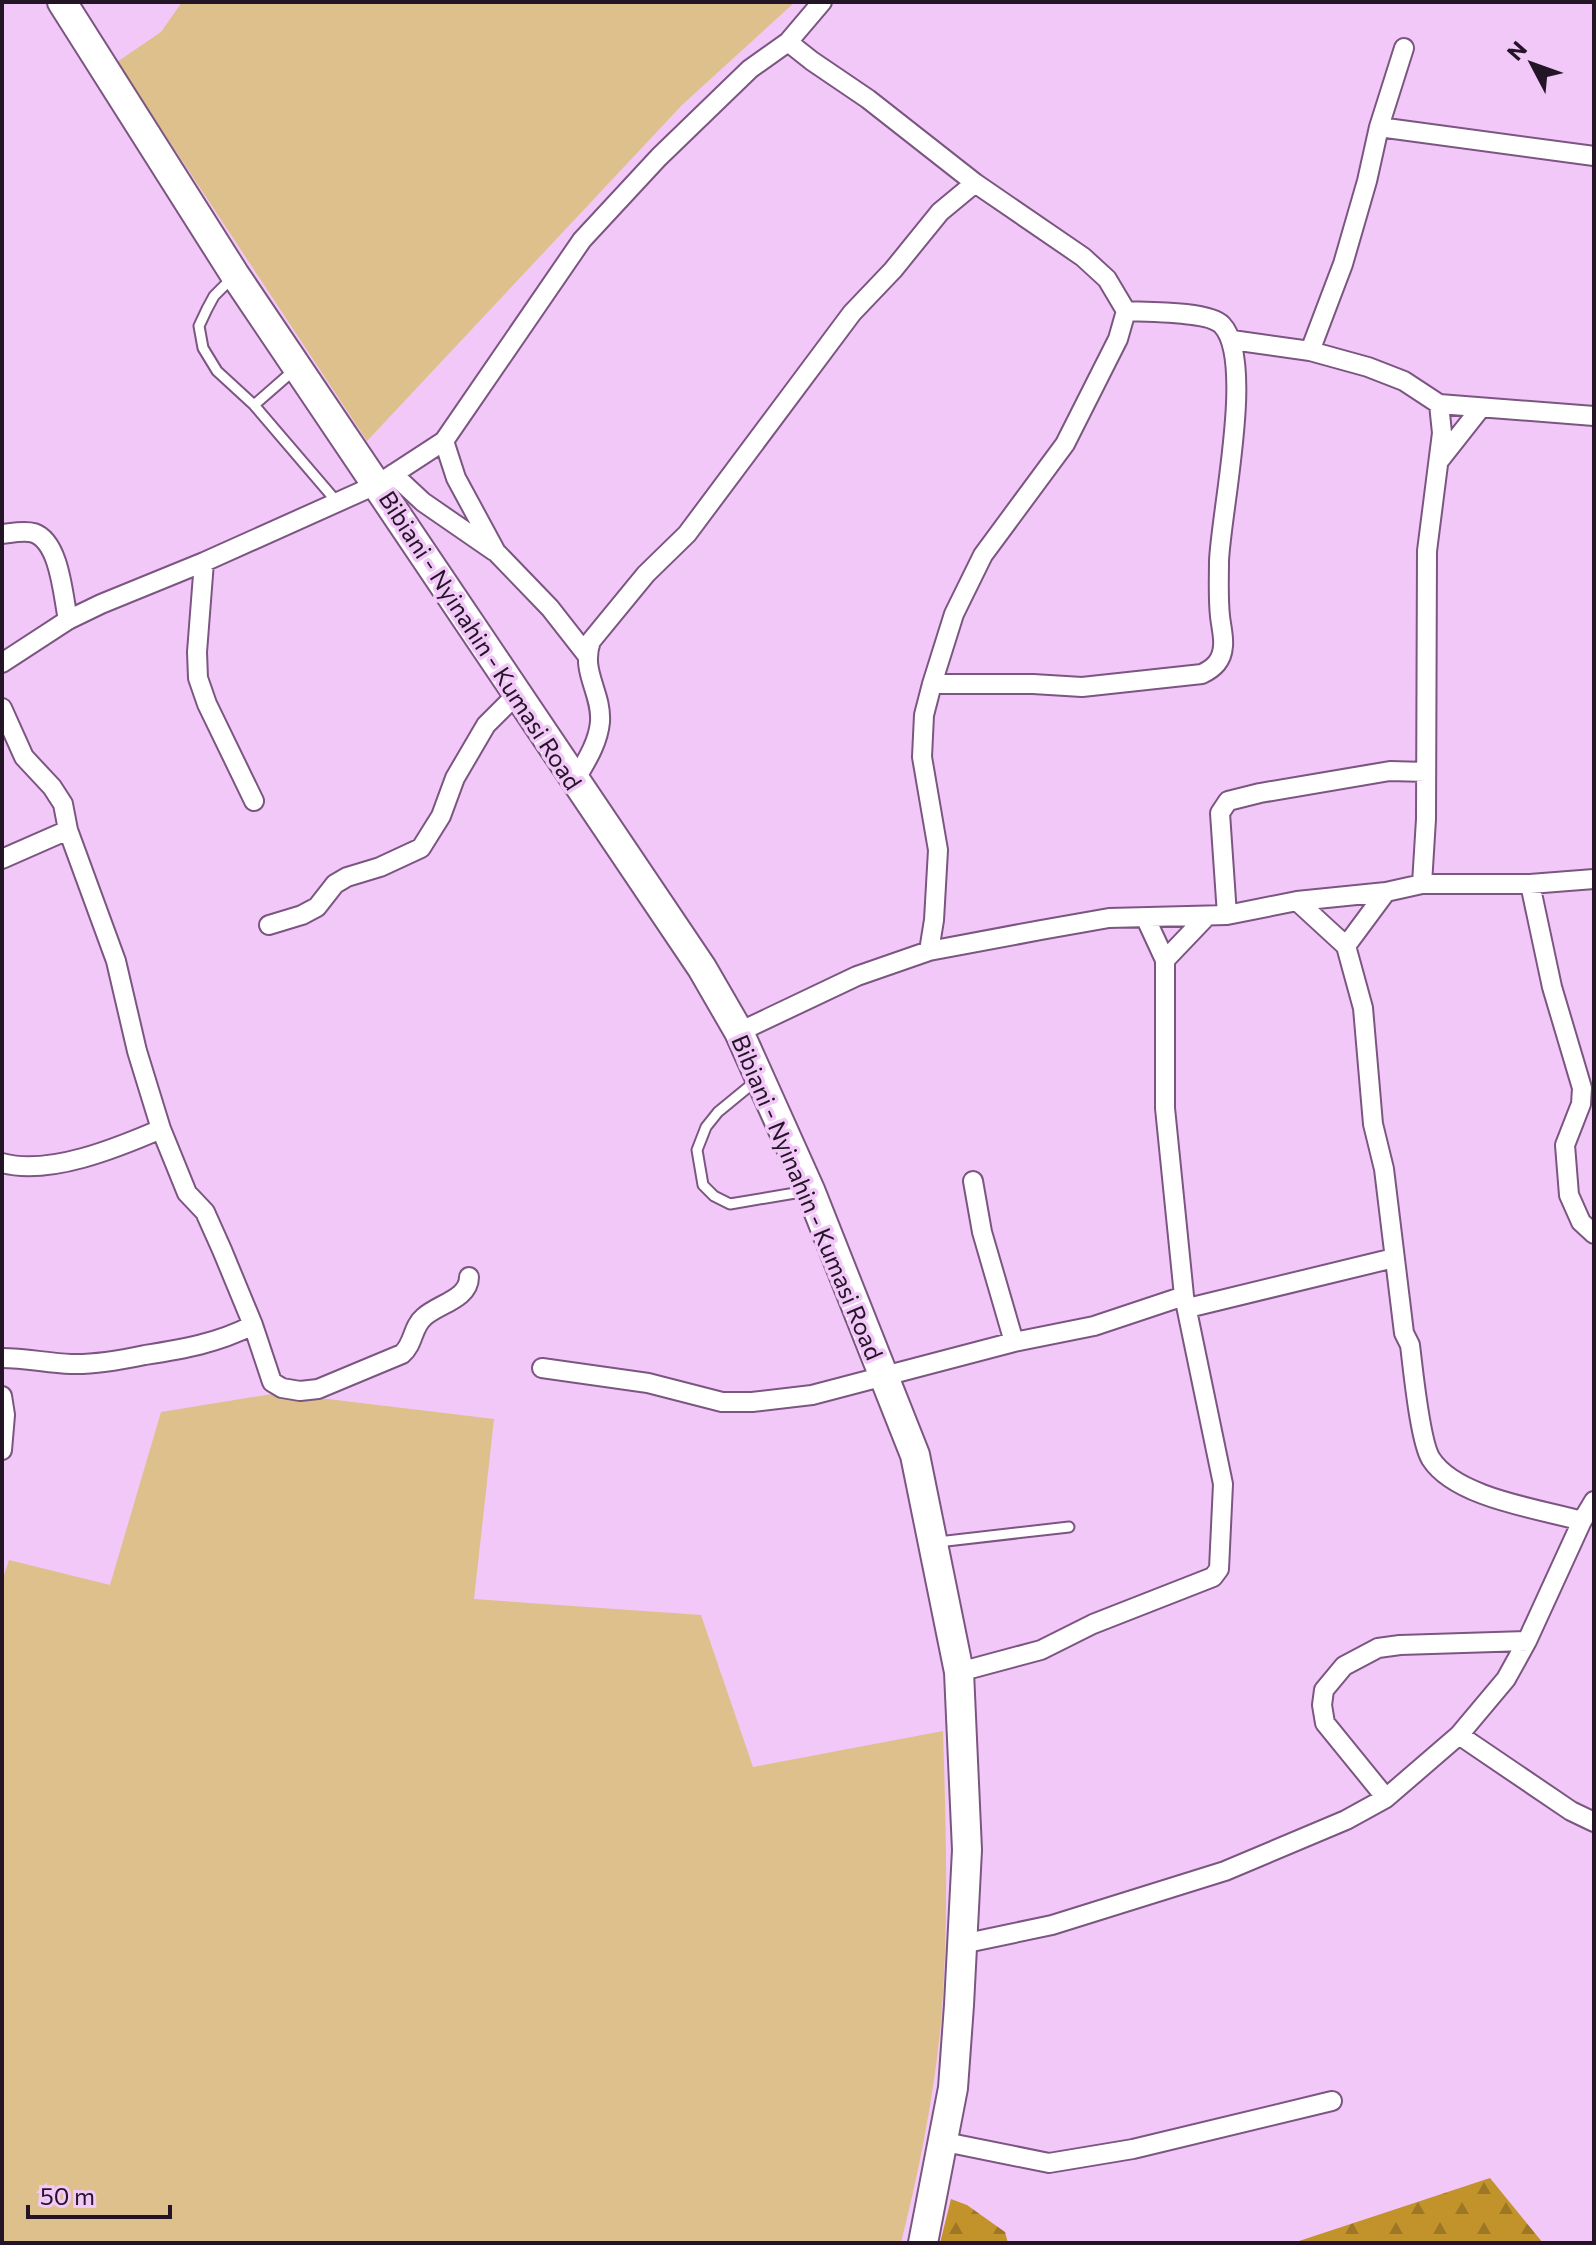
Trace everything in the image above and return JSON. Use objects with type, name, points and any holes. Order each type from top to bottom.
[{"type":"main road","name":"Bibiani - Nyinahin - Kumasi Road","points":[[62,2],[235,275],[298,367],[385,479],[516,695],[702,968],[739,1032],[810,1190],[915,1455],[959,1672],[967,1850],[953,2088],[945,2142],[923,2243]]},
{"type":"street","points":[[2,662],[68,620],[337,502],[385,479],[444,441],[582,240],[659,157],[750,69],[788,42],[822,2]]},
{"type":"street","points":[[788,42],[868,99],[975,183],[1083,257],[1107,279],[1126,311],[1118,339],[1065,444],[983,555],[954,614],[932,684],[924,715],[922,757],[938,850],[929,951]]},
{"type":"street","points":[[1310,351],[1343,264],[1379,127],[1404,48]]},
{"type":"street","points":[[1379,127],[1594,156]]},
{"type":"street","points":[[574,782],[595,745],[600,721],[587,668],[586,654],[591,641],[646,574],[687,534],[852,313],[893,270],[940,212],[975,183]]},
{"type":"street","points":[[932,684],[1082,687],[1202,674],[1217,663],[1223,647],[1219,557],[1234,434],[1235,366],[1232,340],[1222,325],[1208,318],[1126,311]]},
{"type":"street","points":[[1232,340],[1310,351],[1368,367],[1404,381],[1439,404],[1594,416]]},
{"type":"street","points":[[1422,884],[1427,551],[1431,500],[1442,433],[1439,404]]},
{"type":"street","points":[[1439,461],[1480,409]]},
{"type":"street","points":[[444,441],[456,478],[496,552]]},
{"type":"street","points":[[385,479],[496,552],[550,608],[586,654]]},
{"type":"street","points":[[2,534],[34,533],[47,541],[53,551],[68,620]]},
{"type":"street","points":[[204,562],[198,678],[207,704],[254,801]]},
{"type":"street","points":[[269,925],[317,907],[335,884],[347,877],[390,863],[421,848],[441,816],[455,778],[486,725],[516,695]]},
{"type":"street","points":[[2,708],[24,757],[63,804],[68,830],[116,961],[137,1051],[161,1129],[187,1193],[205,1212],[253,1325],[272,1382],[282,1388],[300,1391],[318,1389],[402,1354],[411,1345],[418,1324],[424,1317],[464,1291],[469,1285],[469,1277]]},
{"type":"street","points":[[1227,915],[1220,813],[1228,801],[1390,771],[1426,772]]},
{"type":"street","points":[[2,859],[68,830]]},
{"type":"street","points":[[739,1032],[857,976],[929,951],[1109,918],[1227,915],[1297,901],[1386,892],[1422,884],[1530,884],[1594,879]]},
{"type":"street","points":[[1530,884],[1552,987],[1582,1088],[1581,1104],[1565,1145],[1569,1195],[1581,1222],[1594,1234]]},
{"type":"street","points":[[1346,946],[1386,892]]},
{"type":"street","points":[[1297,901],[1346,946],[1363,1008],[1373,1124],[1384,1169],[1404,1333],[1410,1345],[1431,1460],[1463,1486],[1582,1521]]},
{"type":"street","points":[[1165,960],[1207,916]]},
{"type":"street","points":[[959,1672],[1041,1650],[1093,1624],[1213,1577],[1219,1569],[1223,1484],[1186,1302],[1165,1108],[1165,960],[1146,919]]},
{"type":"street","points":[[2,1163],[32,1165],[77,1159],[112,1150],[161,1129]]},
{"type":"street","points":[[973,1181],[982,1232],[1014,1342]]},
{"type":"street","points":[[542,1368],[648,1383],[722,1402],[812,1395],[1014,1342],[1394,1258]]},
{"type":"street","points":[[2,1358],[33,1358],[70,1364],[115,1361],[192,1348],[231,1336],[253,1325]]},
{"type":"street","points":[[2,1396],[5,1415],[2,1450]]},
{"type":"street","points":[[962,1944],[1052,1925],[1225,1871],[1346,1820],[1386,1798],[1459,1735],[1506,1679],[1594,1501]]},
{"type":"street","points":[[1386,1798],[1325,1723],[1322,1705],[1324,1690],[1344,1666],[1378,1648],[1527,1641]]},
{"type":"street","points":[[1459,1735],[1571,1811],[1594,1822]]},
{"type":"street","points":[[945,2142],[1049,2163],[1133,2149],[1332,2101]]},
{"type":"lane","points":[[235,275],[214,296],[199,326],[203,348],[217,371],[254,405],[337,502]]},
{"type":"lane","points":[[254,405],[298,367]]},
{"type":"lane","points":[[760,1077],[718,1112],[706,1127],[697,1150],[703,1185],[714,1196],[730,1204],[810,1190]]},
{"type":"lane","points":[[934,1542],[1069,1527]]},
{"type":"shaded area","points":[[182,2],[795,2],[682,105],[367,441],[117,62],[161,32]]},
{"type":"shaded area","points":[[278,1393],[494,1419],[474,1599],[701,1615],[753,1767],[943,1731],[946,1840],[944,1986],[925,2133],[901,2243],[2,2243],[2,1581],[9,1560],[110,1585],[161,1412]]},
{"type":"green space","points":[[1490,2178],[1543,2243],[1293,2243]]},
{"type":"green space","points":[[951,2199],[967,2205],[1005,2232],[1008,2243],[940,2243]]}]
